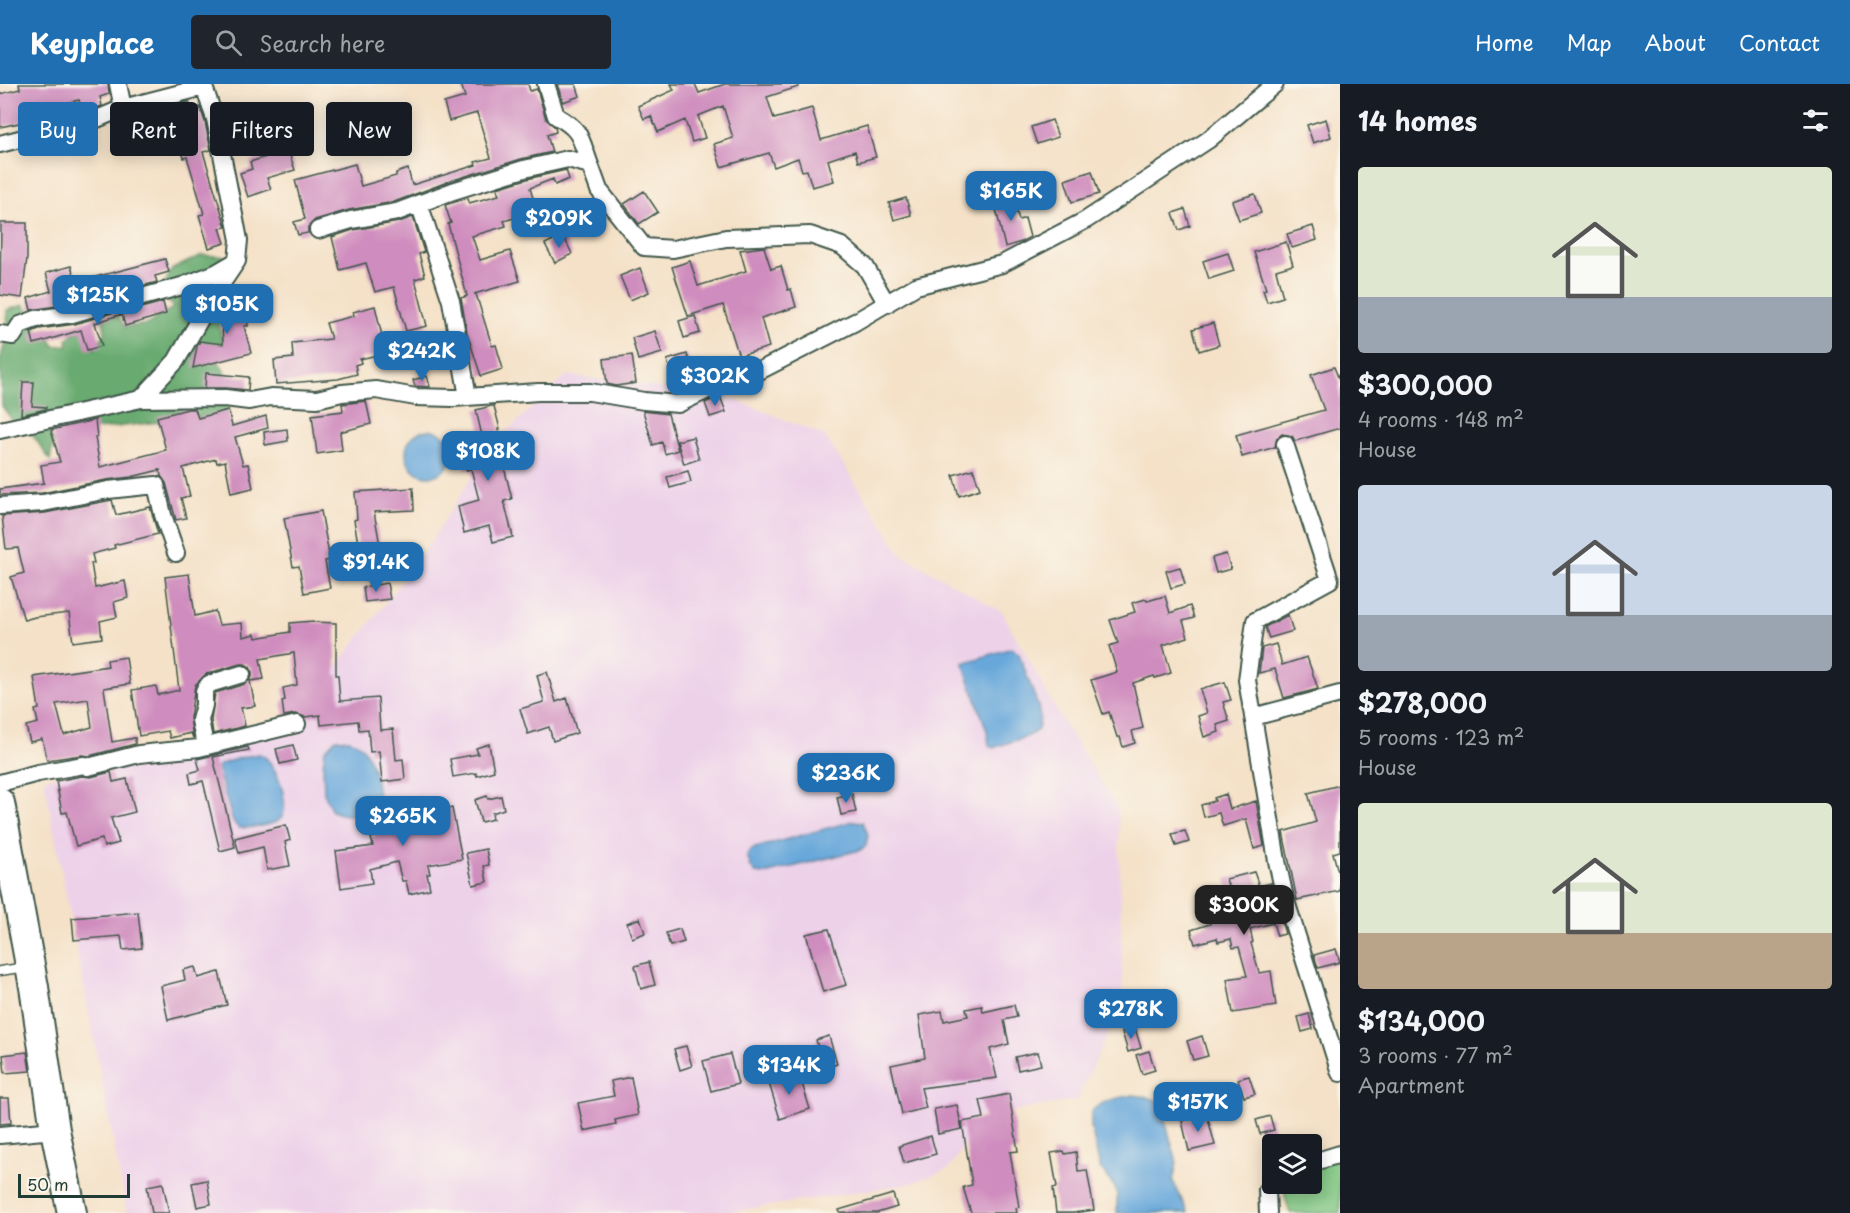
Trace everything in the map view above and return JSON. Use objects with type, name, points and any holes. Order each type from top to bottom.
[{"type":"highway","points":[[0,803],[72,1213]]},
{"type":"street","points":[[118,84],[122,102]]},
{"type":"street","points":[[546,84],[556,116],[577,129],[599,190],[644,246],[673,249],[726,238],[810,235],[842,246],[865,266],[887,304]]},
{"type":"street","points":[[0,430],[141,399],[225,398],[249,401],[271,397],[317,399],[342,393],[376,390],[416,397],[590,392],[678,405],[718,385],[755,373],[855,322],[916,286],[1002,264],[1086,220],[1208,140],[1275,84]]},
{"type":"street","points":[[141,399],[176,361],[214,295],[237,261],[239,240],[215,119],[204,86],[145,102]]},
{"type":"street","points":[[0,144],[97,119],[110,114]]},
{"type":"street","points":[[318,230],[351,220],[398,212],[498,176],[568,159],[590,165]]},
{"type":"street","points":[[419,203],[451,302],[468,397]]},
{"type":"street","points":[[0,334],[13,336],[20,325],[36,320],[72,314],[113,302],[124,302],[182,286],[216,273],[237,261]]},
{"type":"street","points":[[1285,444],[1330,580],[1255,621],[1247,680],[1285,898],[1340,1072]]},
{"type":"street","points":[[0,506],[43,503],[108,490],[156,485],[176,553]]},
{"type":"street","points":[[203,735],[200,720],[204,705],[204,691],[209,684],[242,674]]},
{"type":"street","points":[[1253,717],[1340,694]]},
{"type":"street","points":[[0,783],[50,771],[84,765],[88,767],[139,754],[199,748],[297,724]]},
{"type":"street","points":[[0,1135],[56,1130]]},
{"type":"street","points":[[1322,1160],[1340,1154]]},
{"type":"street","points":[[1267,1194],[1268,1213]]},
{"type":"lane","points":[[0,971],[30,966]]},
{"type":"shaded area","points":[[567,375],[731,398],[825,436],[902,555],[1002,612],[1062,720],[1118,809],[1123,1001],[1077,1100],[970,1119],[967,1140],[949,1169],[909,1184],[723,1213],[127,1213],[44,779],[297,718],[420,558],[494,443]]},
{"type":"green space","points":[[202,255],[232,257],[219,325],[223,344],[218,361],[233,386],[228,414],[90,430],[59,425],[47,426],[53,443],[50,460],[25,424],[16,426],[2,406],[0,360],[8,331],[7,310],[24,305],[36,325],[36,339],[50,338],[54,346],[68,345],[67,340],[72,334],[81,331],[93,337],[95,349],[105,333],[103,319],[118,316],[125,327],[148,324],[174,307],[159,294],[172,269]]},
{"type":"green space","points":[[1340,1147],[1340,1213],[1290,1213],[1284,1194],[1322,1194],[1322,1162]]},
{"type":"water","points":[[429,430],[438,431],[445,437],[451,444],[451,462],[445,469],[438,475],[429,476],[420,475],[413,469],[407,462],[406,453],[407,444],[413,437],[420,431]]},
{"type":"water","points":[[1012,648],[1019,654],[1038,706],[1040,718],[1038,730],[1028,736],[993,748],[989,745],[987,731],[963,663]]},
{"type":"water","points":[[336,739],[354,741],[364,749],[374,773],[377,806],[355,814],[344,815],[332,811],[324,793],[323,765],[325,750]]},
{"type":"water","points":[[259,754],[265,757],[276,773],[283,794],[283,813],[280,819],[272,823],[239,828],[233,822],[217,767],[230,761]]},
{"type":"water","points":[[853,821],[863,822],[868,835],[866,846],[860,850],[764,874],[755,873],[751,867],[747,855],[752,849]]},
{"type":"water","points":[[1133,1095],[1148,1097],[1160,1102],[1177,1163],[1173,1181],[1188,1213],[1117,1213],[1117,1193],[1100,1168],[1091,1127],[1091,1112],[1105,1102]]},
{"type":"building","points":[[19,84],[108,84],[109,94],[100,97],[102,106],[98,108],[98,102],[80,102],[79,100],[18,102],[18,123],[0,127],[0,94],[20,89]]},
{"type":"building","points":[[461,84],[528,84],[530,91],[537,89],[546,119],[555,127],[556,132],[547,135],[552,152],[450,181],[394,202],[349,210],[315,220],[308,227],[308,233],[298,235],[294,222],[305,219],[295,180],[355,164],[361,186],[396,176],[396,173],[408,169],[412,185],[491,158],[477,113],[449,121],[444,103],[465,97]]},
{"type":"building","points":[[557,84],[576,84],[580,96],[563,102]]},
{"type":"building","points":[[671,84],[695,84],[699,93],[725,84],[798,84],[798,87],[767,97],[774,119],[812,108],[821,140],[867,126],[876,157],[858,162],[855,151],[828,160],[834,181],[812,187],[807,170],[802,171],[798,158],[774,167],[769,153],[721,167],[714,144],[733,138],[723,106],[698,116],[705,138],[692,142],[685,120],[658,132],[651,116],[644,119],[638,106],[674,90]]},
{"type":"building","points":[[200,107],[210,145],[210,150],[203,152],[226,227],[220,228],[225,243],[209,248],[199,215],[204,214],[187,157],[183,156],[198,156],[198,108]]},
{"type":"building","points":[[1326,119],[1331,137],[1313,143],[1307,125]]},
{"type":"building","points":[[1052,120],[1058,137],[1037,144],[1031,127]]},
{"type":"building","points":[[269,156],[290,156],[295,170],[267,178],[271,189],[248,197],[240,173],[252,169],[250,162]]},
{"type":"building","points":[[566,170],[569,179],[555,185],[553,179],[530,188],[537,211],[504,221],[506,226],[472,236],[480,260],[510,251],[520,281],[474,294],[476,294],[492,346],[496,345],[503,369],[481,376],[467,333],[461,298],[467,296],[445,205],[468,198],[469,203],[499,195],[497,188]]},
{"type":"building","points":[[1092,171],[1099,194],[1072,202],[1065,180]]},
{"type":"building","points":[[644,191],[658,212],[639,224],[624,204]]},
{"type":"building","points":[[1255,194],[1261,213],[1239,220],[1232,201]]},
{"type":"building","points":[[1012,196],[1019,220],[1025,218],[1030,237],[1005,247],[994,201]]},
{"type":"building","points":[[906,198],[911,215],[894,220],[889,203]]},
{"type":"building","points":[[1185,209],[1190,226],[1179,230],[1173,213]]},
{"type":"building","points":[[413,217],[424,252],[419,254],[425,276],[415,279],[427,326],[406,331],[394,287],[375,292],[366,263],[340,270],[332,237]]},
{"type":"building","points":[[1,223],[27,223],[27,258],[22,298],[0,295]]},
{"type":"building","points":[[1313,226],[1317,240],[1292,248],[1287,234]]},
{"type":"building","points":[[563,235],[572,254],[555,263],[545,244]]},
{"type":"building","points":[[1286,242],[1293,265],[1276,270],[1283,297],[1267,302],[1263,290],[1266,289],[1254,252]]},
{"type":"building","points":[[764,247],[771,269],[781,266],[796,307],[761,318],[769,347],[739,356],[723,305],[688,316],[672,267],[690,261],[698,286],[746,271],[740,250]]},
{"type":"building","points":[[1228,253],[1234,271],[1209,279],[1203,261]]},
{"type":"building","points":[[165,259],[169,272],[155,276],[157,282],[110,292],[70,304],[31,310],[28,298],[51,291],[46,273],[71,266],[76,282]]},
{"type":"building","points":[[640,268],[649,292],[630,300],[620,276]]},
{"type":"building","points":[[224,298],[246,298],[248,326],[244,326],[251,353],[193,368],[200,341],[223,344],[221,304]]},
{"type":"building","points":[[163,302],[166,314],[125,326],[122,314],[95,323],[102,346],[87,350],[81,330],[34,344],[31,332],[39,329],[75,324],[115,312],[127,312]]},
{"type":"building","points":[[375,306],[386,353],[360,359],[361,363],[355,365],[357,374],[338,379],[276,384],[274,360],[293,358],[292,343],[331,339],[326,323],[354,316],[353,312]]},
{"type":"building","points":[[695,316],[700,333],[684,338],[679,321]]},
{"type":"building","points":[[1213,323],[1219,345],[1199,351],[1193,329]]},
{"type":"building","points":[[655,331],[662,353],[638,360],[632,338]]},
{"type":"building","points":[[687,354],[695,381],[675,386],[667,360]]},
{"type":"building","points":[[632,355],[636,383],[616,386],[607,384],[604,359]]},
{"type":"building","points":[[725,362],[727,371],[698,383],[694,370]]},
{"type":"building","points":[[1334,367],[1340,382],[1340,428],[1295,441],[1292,436],[1282,434],[1277,438],[1275,447],[1242,457],[1236,435],[1324,410],[1311,375]]},
{"type":"building","points":[[206,373],[249,377],[248,390],[205,388]]},
{"type":"building","points":[[427,376],[430,387],[415,386],[413,380]]},
{"type":"building","points":[[23,382],[34,382],[32,406],[46,407],[46,409],[21,415]]},
{"type":"building","points":[[720,396],[726,412],[710,417],[705,403]]},
{"type":"building","points":[[366,401],[371,424],[340,432],[342,450],[317,454],[312,415],[343,411],[342,404]]},
{"type":"building","points":[[494,406],[500,429],[498,429],[505,458],[502,459],[512,499],[504,501],[513,537],[493,542],[489,526],[464,533],[458,506],[479,500],[471,469],[466,470],[462,454],[485,449],[476,410]]},
{"type":"building","points":[[195,409],[198,418],[228,410],[232,426],[266,416],[268,428],[235,437],[243,465],[248,464],[253,488],[231,493],[225,461],[217,463],[216,459],[183,468],[190,496],[181,498],[186,518],[176,520],[160,470],[42,493],[0,495],[0,489],[44,483],[41,465],[60,462],[51,430],[95,420],[100,467],[166,450],[157,417]]},
{"type":"building","points":[[643,411],[668,414],[678,450],[665,454],[662,442],[653,445]]},
{"type":"building","points":[[287,429],[288,441],[265,445],[264,432]]},
{"type":"building","points":[[693,437],[699,459],[684,464],[677,441]]},
{"type":"building","points":[[973,469],[980,489],[959,496],[953,475]]},
{"type":"building","points":[[688,471],[691,482],[670,488],[667,477]]},
{"type":"building","points":[[413,488],[414,510],[374,512],[380,545],[359,549],[354,520],[357,519],[355,492]]},
{"type":"building","points":[[112,500],[116,515],[150,507],[158,534],[114,545],[115,548],[92,554],[95,588],[125,581],[128,598],[114,602],[117,617],[100,621],[102,638],[73,642],[69,613],[24,620],[11,577],[24,573],[18,548],[6,549],[2,516],[45,513]]},
{"type":"building","points":[[321,511],[330,560],[325,561],[330,588],[304,593],[299,566],[293,567],[284,518]]},
{"type":"building","points":[[1226,554],[1231,569],[1216,573],[1212,558]]},
{"type":"building","points":[[1180,567],[1185,584],[1171,588],[1166,571]]},
{"type":"building","points":[[189,574],[195,616],[215,611],[219,625],[242,623],[243,637],[255,634],[256,638],[290,632],[290,623],[313,621],[336,623],[336,675],[338,675],[340,701],[378,698],[380,730],[393,729],[396,760],[403,759],[405,779],[382,782],[379,751],[370,752],[368,729],[359,730],[358,721],[321,725],[320,715],[284,716],[283,688],[297,685],[294,653],[260,659],[264,679],[250,681],[255,706],[241,708],[245,726],[213,734],[211,720],[215,693],[245,684],[252,677],[250,667],[240,664],[206,674],[195,685],[190,718],[193,738],[191,733],[170,738],[168,731],[139,736],[132,690],[156,686],[158,695],[179,690],[165,577]]},
{"type":"building","points":[[387,583],[390,599],[365,602],[363,587]]},
{"type":"building","points":[[1165,596],[1170,613],[1190,606],[1194,618],[1183,621],[1188,637],[1163,645],[1171,673],[1133,683],[1143,728],[1132,731],[1135,743],[1123,747],[1120,737],[1117,737],[1109,712],[1103,714],[1091,680],[1117,672],[1109,646],[1118,643],[1110,620],[1135,612],[1132,603]]},
{"type":"building","points":[[1288,615],[1293,631],[1269,638],[1265,627]]},
{"type":"building","points":[[1276,644],[1282,665],[1307,657],[1318,689],[1284,698],[1275,669],[1259,673],[1262,648]]},
{"type":"building","points":[[126,657],[130,684],[104,688],[112,742],[135,738],[135,744],[89,756],[47,760],[42,739],[30,742],[26,726],[38,723],[35,710],[39,709],[34,677],[108,666],[107,660]],"holes":[[[88,699],[92,727],[64,735],[56,704]]]},
{"type":"building","points":[[547,672],[556,702],[567,698],[577,733],[553,741],[549,727],[528,734],[520,709],[544,702],[537,675]]},
{"type":"building","points":[[1225,682],[1231,700],[1223,702],[1229,721],[1217,725],[1219,732],[1204,737],[1198,716],[1207,713],[1200,689]]},
{"type":"building","points":[[489,744],[494,771],[477,776],[476,773],[453,777],[450,759],[478,754],[476,748]]},
{"type":"building","points":[[293,745],[297,760],[280,764],[276,749]]},
{"type":"building","points":[[248,747],[249,750],[213,757],[235,847],[220,851],[203,781],[191,784],[189,773],[200,770],[197,759]]},
{"type":"building","points":[[111,772],[113,782],[127,779],[135,812],[111,818],[119,843],[104,847],[102,839],[76,846],[67,812],[62,813],[56,781]]},
{"type":"building","points":[[1340,785],[1340,851],[1333,853],[1340,879],[1340,891],[1297,900],[1283,832],[1316,822],[1308,793]]},
{"type":"building","points":[[852,794],[856,812],[841,815],[837,797]]},
{"type":"building","points":[[1226,794],[1230,809],[1256,801],[1264,846],[1254,849],[1246,819],[1223,826],[1219,813],[1204,817],[1201,805],[1215,801],[1214,798]]},
{"type":"building","points":[[487,796],[488,799],[501,796],[504,809],[492,813],[493,819],[481,822],[475,800]]},
{"type":"building","points":[[392,807],[392,810],[407,807],[407,810],[420,807],[421,813],[452,808],[462,859],[428,865],[430,889],[409,894],[406,881],[402,881],[397,862],[370,869],[372,883],[341,888],[336,851],[373,846],[371,838],[375,836],[371,810]]},
{"type":"building","points":[[286,825],[290,840],[285,842],[290,866],[267,870],[263,847],[239,853],[235,838]]},
{"type":"building","points":[[1185,831],[1189,842],[1176,846],[1172,834]]},
{"type":"building","points":[[486,849],[489,865],[484,866],[487,882],[473,885],[466,853]]},
{"type":"building","points":[[1254,872],[1259,886],[1271,883],[1285,934],[1277,936],[1273,923],[1250,929],[1253,942],[1251,943],[1259,973],[1271,971],[1276,1006],[1233,1013],[1227,979],[1247,976],[1239,947],[1233,948],[1231,939],[1218,942],[1217,938],[1195,944],[1191,930],[1210,924],[1209,918],[1211,917],[1206,899],[1230,892],[1226,879]]},
{"type":"building","points":[[138,912],[142,948],[123,950],[121,936],[74,940],[72,918]]},
{"type":"building","points":[[640,918],[645,933],[632,938],[627,923]]},
{"type":"building","points":[[680,929],[684,942],[670,946],[666,933]]},
{"type":"building","points":[[829,929],[846,985],[823,992],[806,934]]},
{"type":"building","points":[[1336,949],[1340,962],[1318,968],[1314,955]]},
{"type":"building","points":[[649,962],[655,985],[641,989],[635,966]]},
{"type":"building","points":[[195,967],[198,978],[219,972],[227,1005],[168,1020],[161,986],[185,980],[183,970]]},
{"type":"building","points":[[1014,1005],[1017,1017],[1004,1020],[1009,1044],[990,1049],[997,1078],[921,1088],[926,1108],[902,1114],[891,1065],[925,1058],[919,1015],[942,1011],[944,1021],[968,1016],[966,1009],[982,1006],[983,1012]]},
{"type":"building","points":[[1309,1014],[1313,1029],[1302,1032],[1298,1017]]},
{"type":"building","points":[[1135,1028],[1141,1048],[1128,1052],[1122,1032]]},
{"type":"building","points":[[829,1036],[837,1064],[802,1076],[797,1061],[820,1055],[816,1040]]},
{"type":"building","points":[[1202,1036],[1208,1056],[1193,1060],[1187,1041]]},
{"type":"building","points":[[686,1046],[692,1066],[680,1070],[674,1049]]},
{"type":"building","points":[[1149,1051],[1155,1070],[1142,1074],[1136,1055]]},
{"type":"building","points":[[27,1052],[30,1071],[5,1073],[3,1055]]},
{"type":"building","points":[[1038,1052],[1041,1065],[1018,1070],[1015,1057]]},
{"type":"building","points":[[730,1054],[738,1084],[711,1091],[703,1061]]},
{"type":"building","points":[[799,1074],[810,1109],[780,1119],[769,1083]]},
{"type":"building","points":[[1249,1076],[1255,1094],[1244,1097],[1238,1079]]},
{"type":"building","points":[[631,1077],[638,1115],[615,1120],[616,1124],[584,1131],[578,1103],[614,1096],[611,1081]]},
{"type":"building","points":[[1009,1094],[1018,1151],[1010,1152],[1019,1207],[1016,1208],[1017,1213],[971,1213],[963,1187],[972,1185],[962,1122],[984,1118],[980,1100]]},
{"type":"building","points":[[0,1098],[9,1098],[11,1123],[0,1124]]},
{"type":"building","points":[[957,1105],[962,1129],[938,1134],[934,1109]]},
{"type":"building","points":[[1207,1115],[1215,1145],[1189,1151],[1182,1121]]},
{"type":"building","points":[[1270,1116],[1274,1130],[1260,1134],[1256,1120]]},
{"type":"building","points":[[931,1136],[936,1154],[904,1163],[899,1146]]},
{"type":"building","points":[[1064,1151],[1065,1154],[1076,1152],[1078,1171],[1087,1170],[1094,1210],[1056,1213],[1053,1188],[1057,1187],[1051,1153]]},
{"type":"building","points":[[207,1180],[211,1204],[197,1207],[192,1183]]},
{"type":"building","points":[[163,1183],[169,1213],[152,1213],[147,1186]]},
{"type":"building","points":[[893,1194],[897,1207],[877,1213],[840,1213],[839,1210]]}]
